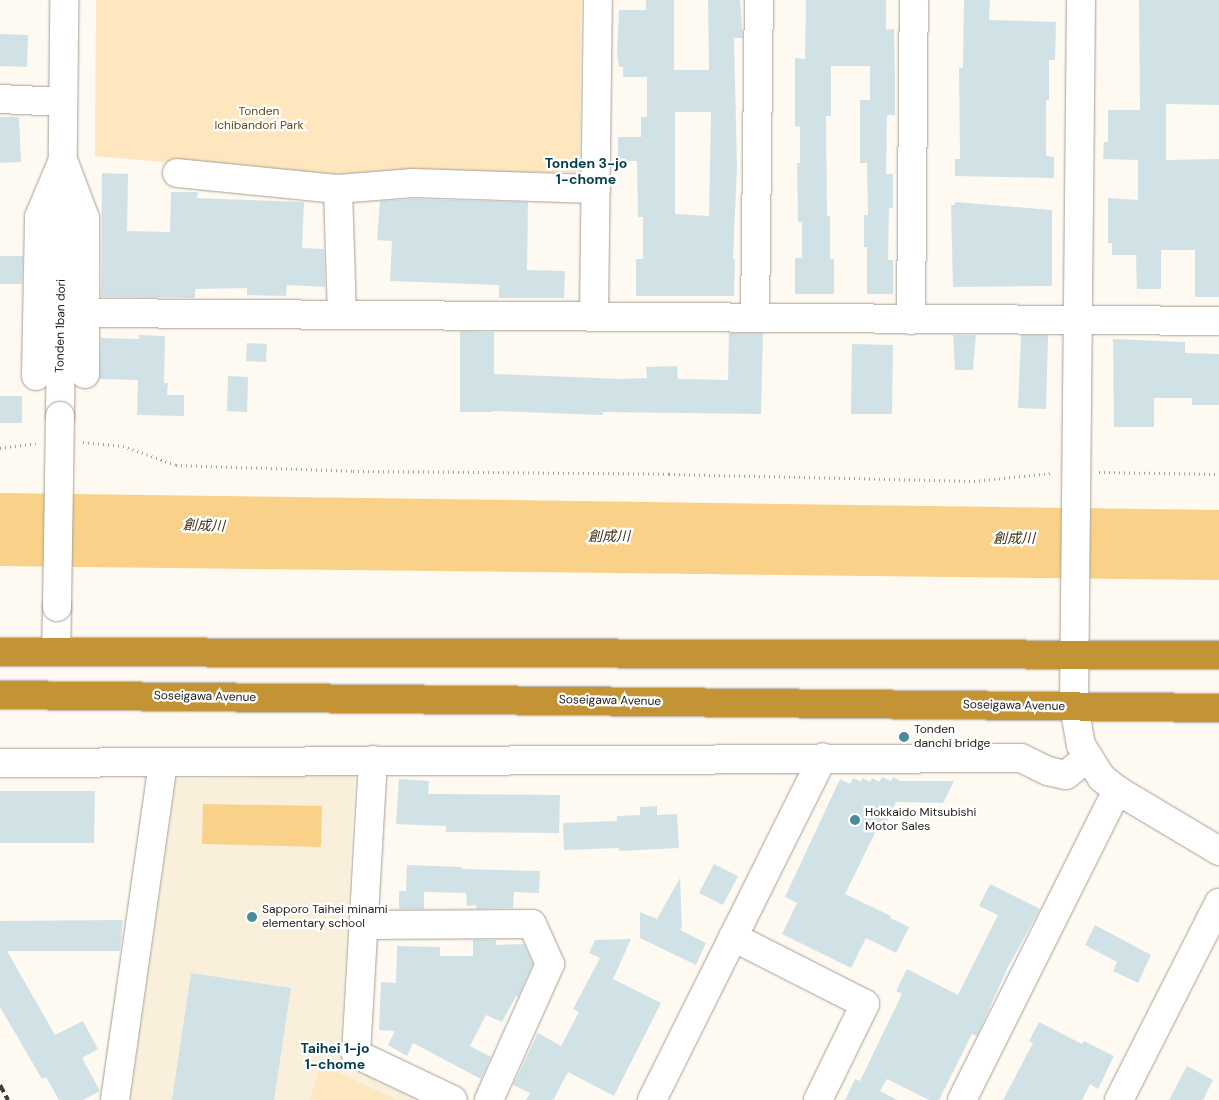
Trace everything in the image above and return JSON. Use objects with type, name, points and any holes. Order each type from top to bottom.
[{"type":"highway","points":[[0,652],[1219,655]]},
{"type":"highway","name":"Soseigawa Avenue","points":[[0,695],[1219,708]]},
{"type":"street","name":"Tonden 1ban dori","points":[[56,652],[64,0]]},
{"type":"street","points":[[594,315],[598,0]]},
{"type":"street","points":[[755,318],[759,0]]},
{"type":"street","points":[[911,320],[914,0]]},
{"type":"street","points":[[1081,0],[1074,706],[1081,745],[1102,778],[1117,790],[1219,851]]},
{"type":"street","points":[[0,100],[63,102]]},
{"type":"street","points":[[63,160],[85,218],[85,374]]},
{"type":"street","points":[[36,376],[39,217],[63,160]]},
{"type":"street","points":[[177,173],[338,188],[413,183],[596,189]]},
{"type":"street","points":[[338,188],[342,316]]},
{"type":"street","points":[[85,313],[342,316],[594,315],[911,320],[1219,321]]},
{"type":"street","points":[[0,763],[823,757],[1021,758],[1048,771],[1066,774],[1088,758]]},
{"type":"street","points":[[652,1100],[823,757]]},
{"type":"street","points":[[373,760],[356,1054],[453,1100]]},
{"type":"street","points":[[115,1100],[164,762]]},
{"type":"street","points":[[962,1100],[1117,790]]},
{"type":"street","points":[[1119,1100],[1219,903]]},
{"type":"street","points":[[364,925],[532,924],[550,964],[489,1100]]},
{"type":"street","points":[[733,937],[865,1004],[818,1100]]},
{"type":"path","points":[[0,448],[39,442]]},
{"type":"path","points":[[74,442],[123,446],[176,465],[353,471],[612,473],[974,481],[1075,474],[1219,474]]},
{"type":"shaded area","name":"Sapporo Taihei minami elementary school","points":[[355,775],[340,1055],[434,1100],[130,1100],[176,779]]},
{"type":"green space","name":"Tonden Ichibandori Park","points":[[96,0],[581,0],[580,172],[300,174],[95,156]]},
{"type":"green space","points":[[321,1064],[396,1100],[310,1100]]},
{"type":"water","name":"創成川","points":[[0,493],[1219,510],[1219,580],[0,566]]},
{"type":"water","points":[[203,804],[322,806],[321,847],[202,844]]},
{"type":"building","points":[[646,0],[674,0],[674,70],[709,70],[708,0],[740,0],[743,38],[734,38],[737,167],[733,259],[735,259],[734,296],[636,296],[636,259],[643,259],[643,217],[638,217],[637,161],[618,161],[618,137],[641,137],[641,117],[647,117],[647,77],[623,77],[623,67],[619,67],[617,54],[619,10],[646,10]],"holes":[[[675,112],[711,112],[709,216],[675,214]]]},
{"type":"building","points":[[806,0],[886,0],[886,30],[894,29],[895,115],[887,115],[886,174],[893,174],[893,208],[889,208],[888,260],[893,260],[893,294],[867,294],[867,247],[864,247],[864,215],[868,215],[867,163],[860,163],[860,100],[870,100],[870,66],[831,66],[831,116],[826,116],[827,216],[830,216],[830,259],[834,259],[834,294],[795,294],[795,258],[802,258],[802,222],[798,222],[797,163],[800,163],[800,127],[795,126],[795,58],[805,59]]},
{"type":"building","points":[[964,0],[990,0],[989,20],[1056,22],[1055,60],[1049,60],[1049,100],[1046,100],[1046,156],[1054,157],[1054,178],[955,176],[955,159],[960,159],[959,68],[963,68]]},
{"type":"building","points":[[1139,0],[1219,0],[1219,105],[1166,104],[1166,160],[1219,159],[1219,297],[1195,297],[1195,250],[1161,250],[1161,289],[1137,289],[1136,255],[1112,255],[1112,243],[1108,243],[1108,198],[1138,200],[1138,160],[1103,159],[1104,142],[1108,142],[1108,110],[1140,110]]},
{"type":"building","points":[[0,34],[28,35],[27,67],[0,66]]},
{"type":"building","points":[[0,117],[19,117],[21,162],[0,163]]},
{"type":"building","points":[[102,173],[128,174],[127,231],[170,232],[171,192],[198,192],[197,198],[304,202],[302,248],[324,249],[325,287],[287,285],[286,296],[247,295],[247,288],[195,289],[195,298],[101,297]]},
{"type":"building","points":[[413,199],[528,202],[527,270],[565,271],[564,298],[499,298],[499,285],[390,281],[392,241],[377,240],[380,201]]},
{"type":"building","points":[[955,202],[1052,210],[1052,286],[953,287],[951,205],[955,205]]},
{"type":"building","points":[[0,256],[23,256],[22,284],[0,284]]},
{"type":"building","points":[[460,331],[494,332],[494,374],[621,379],[647,378],[646,367],[677,366],[678,379],[728,380],[729,333],[763,333],[761,414],[603,412],[603,415],[493,411],[460,412]]},
{"type":"building","points":[[139,335],[165,336],[164,383],[168,383],[167,395],[184,395],[184,416],[137,415],[138,380],[99,379],[101,338],[139,339]]},
{"type":"building","points":[[953,335],[976,335],[973,370],[955,370]]},
{"type":"building","points":[[1021,335],[1048,335],[1046,409],[1018,408]]},
{"type":"building","points":[[1113,339],[1185,342],[1185,353],[1219,354],[1219,405],[1192,405],[1192,398],[1154,398],[1154,427],[1114,427]]},
{"type":"building","points":[[247,343],[267,344],[266,362],[246,361]]},
{"type":"building","points":[[852,344],[893,345],[892,414],[851,414]]},
{"type":"building","points":[[228,376],[248,377],[247,412],[227,411]]},
{"type":"building","points":[[0,396],[22,396],[22,423],[0,423]]},
{"type":"building","points":[[882,777],[891,781],[893,777],[900,781],[954,781],[943,803],[896,802],[886,824],[879,825],[845,894],[891,916],[890,918],[909,927],[896,953],[866,938],[851,968],[782,934],[797,903],[785,897],[840,779],[850,784],[853,778],[861,782],[862,778],[870,782],[872,778],[879,782]]},
{"type":"building","points":[[399,779],[429,781],[428,794],[560,795],[559,833],[446,832],[446,826],[396,824]]},
{"type":"building","points":[[0,791],[95,791],[94,843],[0,843]]},
{"type":"building","points":[[657,806],[657,815],[677,814],[679,848],[619,851],[619,848],[564,850],[563,823],[617,821],[617,816],[640,815],[640,807]]},
{"type":"building","points":[[714,864],[738,876],[723,905],[699,893]]},
{"type":"building","points":[[407,865],[462,867],[462,869],[540,871],[539,893],[514,892],[513,908],[477,909],[476,905],[467,906],[466,893],[424,892],[424,909],[399,909],[399,891],[406,891]]},
{"type":"building","points":[[680,878],[682,927],[680,930],[706,943],[696,965],[640,938],[640,912],[657,919]]},
{"type":"building","points":[[990,884],[1040,909],[1007,969],[977,1036],[972,1034],[939,1100],[929,1100],[887,1079],[880,1091],[897,1100],[845,1100],[855,1079],[860,1081],[902,994],[896,991],[907,969],[958,995],[998,915],[979,906]]},
{"type":"building","points":[[123,920],[120,951],[7,951],[55,1035],[83,1021],[98,1049],[82,1058],[100,1091],[83,1100],[59,1100],[46,1077],[42,1079],[0,1007],[0,921]]},
{"type":"building","points":[[1095,925],[1151,955],[1138,983],[1113,971],[1117,962],[1085,945]]},
{"type":"building","points":[[631,939],[613,979],[661,1003],[614,1096],[568,1072],[553,1100],[526,1100],[530,1093],[513,1085],[538,1033],[561,1046],[579,1012],[573,1009],[600,958],[589,953],[595,940]]},
{"type":"building","points":[[473,940],[496,940],[496,945],[524,944],[533,964],[518,997],[516,996],[502,1022],[486,1015],[470,1046],[491,1057],[481,1079],[413,1043],[407,1056],[388,1045],[395,1031],[379,1030],[381,982],[396,983],[397,946],[440,947],[440,956],[473,956]]},
{"type":"building","points":[[191,973],[291,988],[274,1100],[172,1100]]},
{"type":"building","points":[[1039,1022],[1082,1044],[1084,1041],[1114,1056],[1098,1089],[1090,1084],[1082,1100],[1003,1100],[1033,1043],[1029,1041]]},
{"type":"building","points":[[1187,1066],[1213,1080],[1203,1100],[1169,1100]]},
{"type":"railway","points":[[0,1085],[8,1100]]},
{"type":"place","name":"Tonden danchi bridge","points":[[904,737]]},
{"type":"place","name":"Hokkaido Mitsubishi Motor Sales","points":[[855,820]]},
{"type":"place","name":"Sapporo Taihei minami elementary school","points":[[252,917]]},
{"type":"district","name":"Tonden 3-jo 1-chome","points":[[586,172]]},
{"type":"district","name":"Taihei 1-jo 1-chome","points":[[335,1056]]}]
